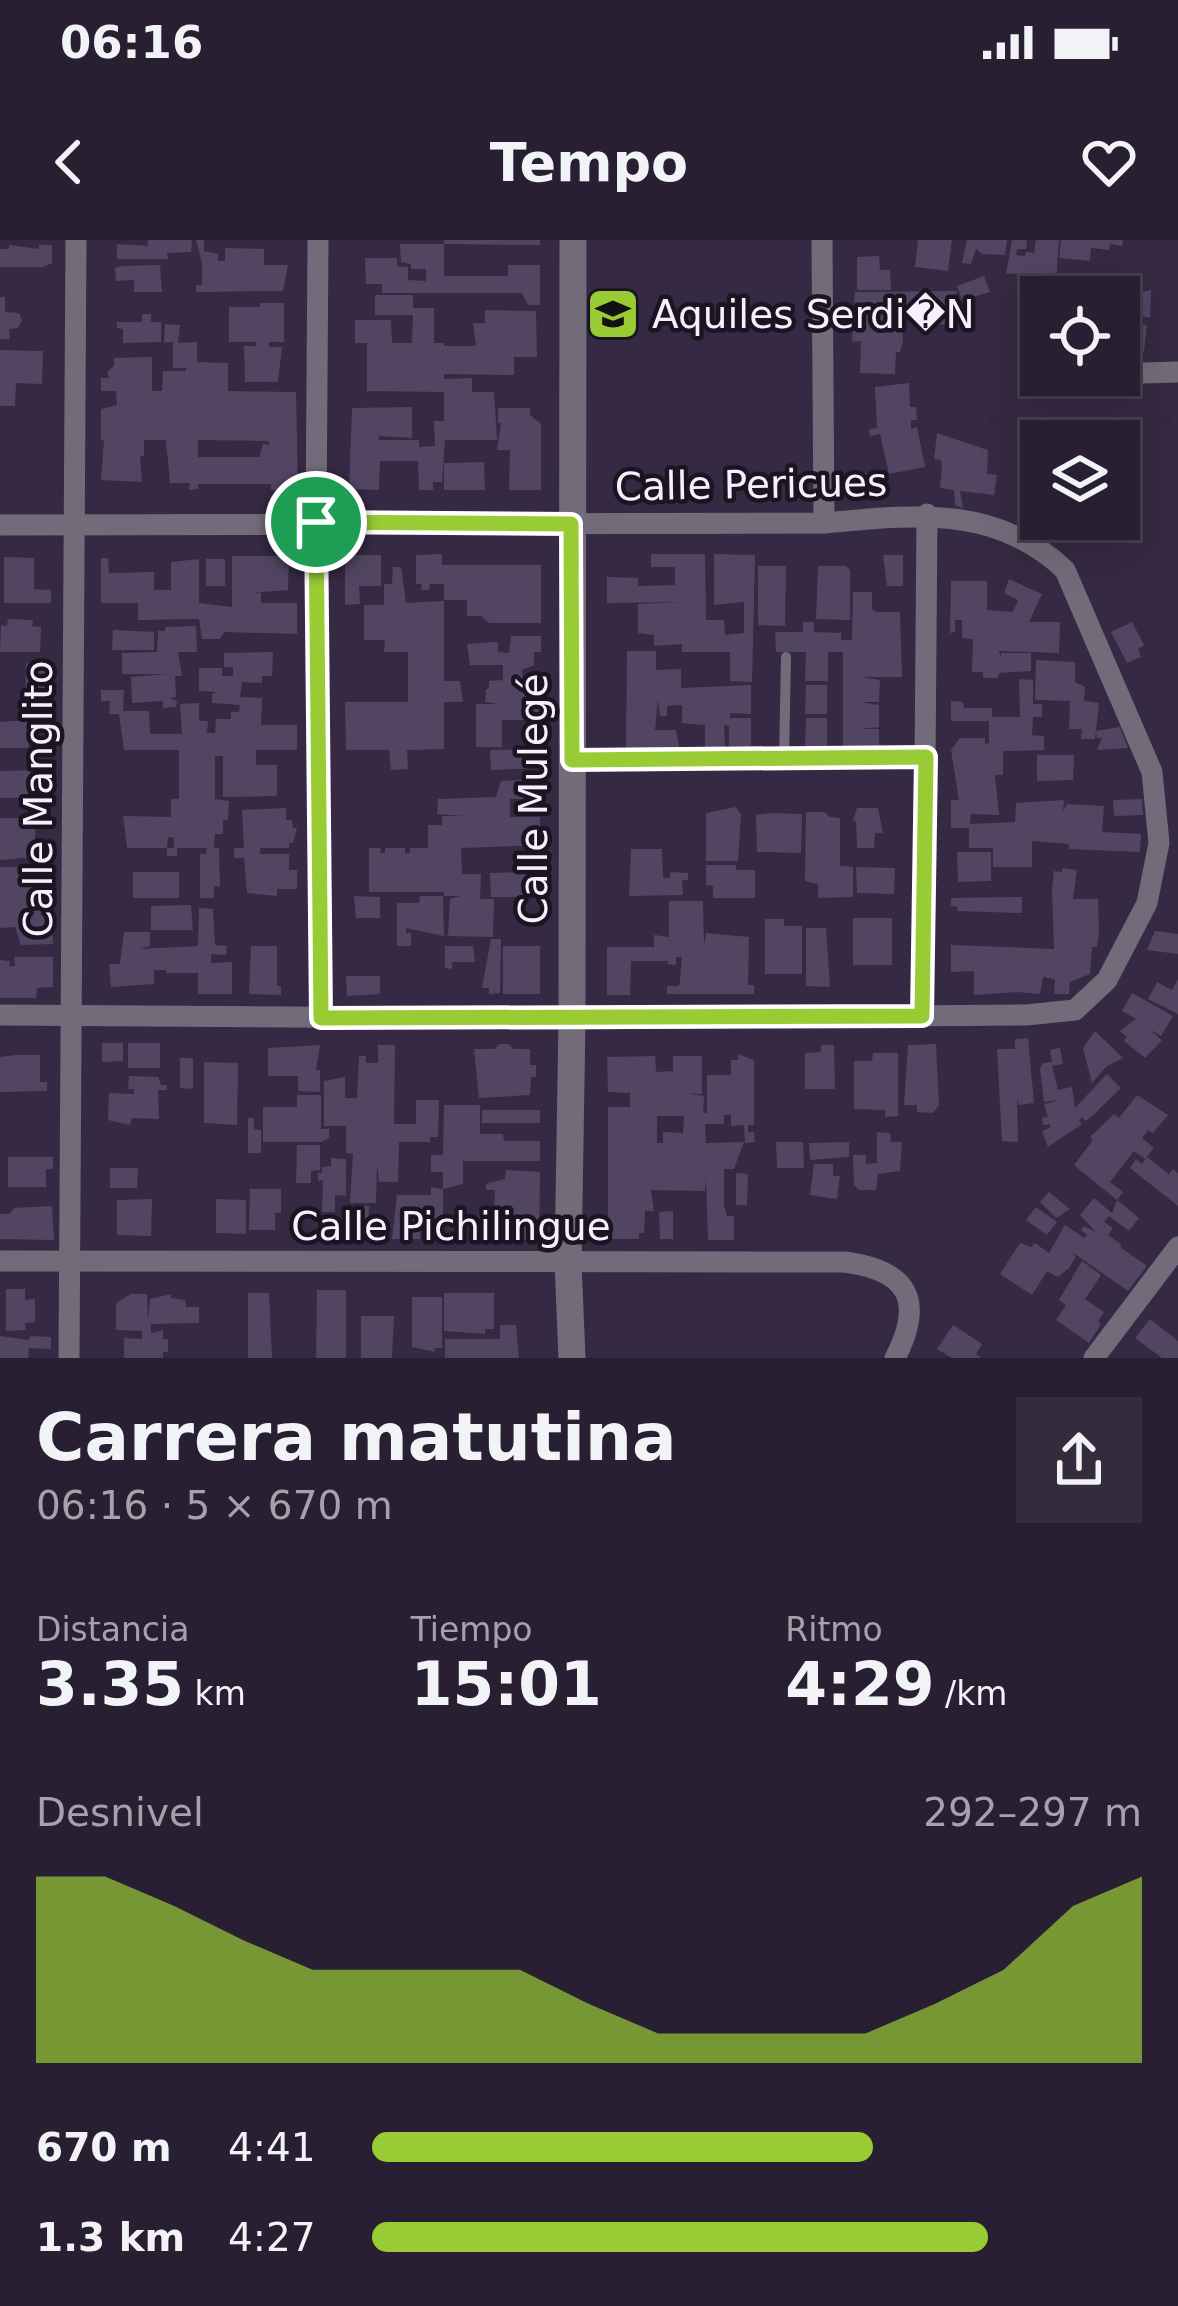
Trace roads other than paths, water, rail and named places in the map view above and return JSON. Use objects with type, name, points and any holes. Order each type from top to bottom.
[{"type":"street","name":"Calle Manglito","points":[[69,1358],[76,240]]},
{"type":"street","points":[[318,240],[321,1018]]},
{"type":"street","name":"Calle Mulegé","points":[[572,240],[568,1263],[572,1358]]},
{"type":"street","points":[[822,240],[824,523]]},
{"type":"street","points":[[1143,373],[1178,372]]},
{"type":"street","name":"Calle Pericues","points":[[0,525],[824,523],[927,514],[974,520],[1042,549],[1065,571],[1152,772],[1159,843],[1147,903],[1107,980],[1075,1010],[1026,1015],[572,1019],[0,1015]]},
{"type":"street","points":[[922,1016],[927,514]]},
{"type":"street","points":[[572,760],[926,757]]},
{"type":"street","points":[[1094,1358],[1178,1247]]},
{"type":"street","name":"Calle Pichilingue","points":[[0,1261],[844,1262],[877,1266],[898,1281],[908,1299],[910,1328],[895,1358]]},
{"type":"lane","points":[[784,758],[786,657]]},
{"type":"place","name":"Aquiles Serdi�N","points":[[613,314]]}]
